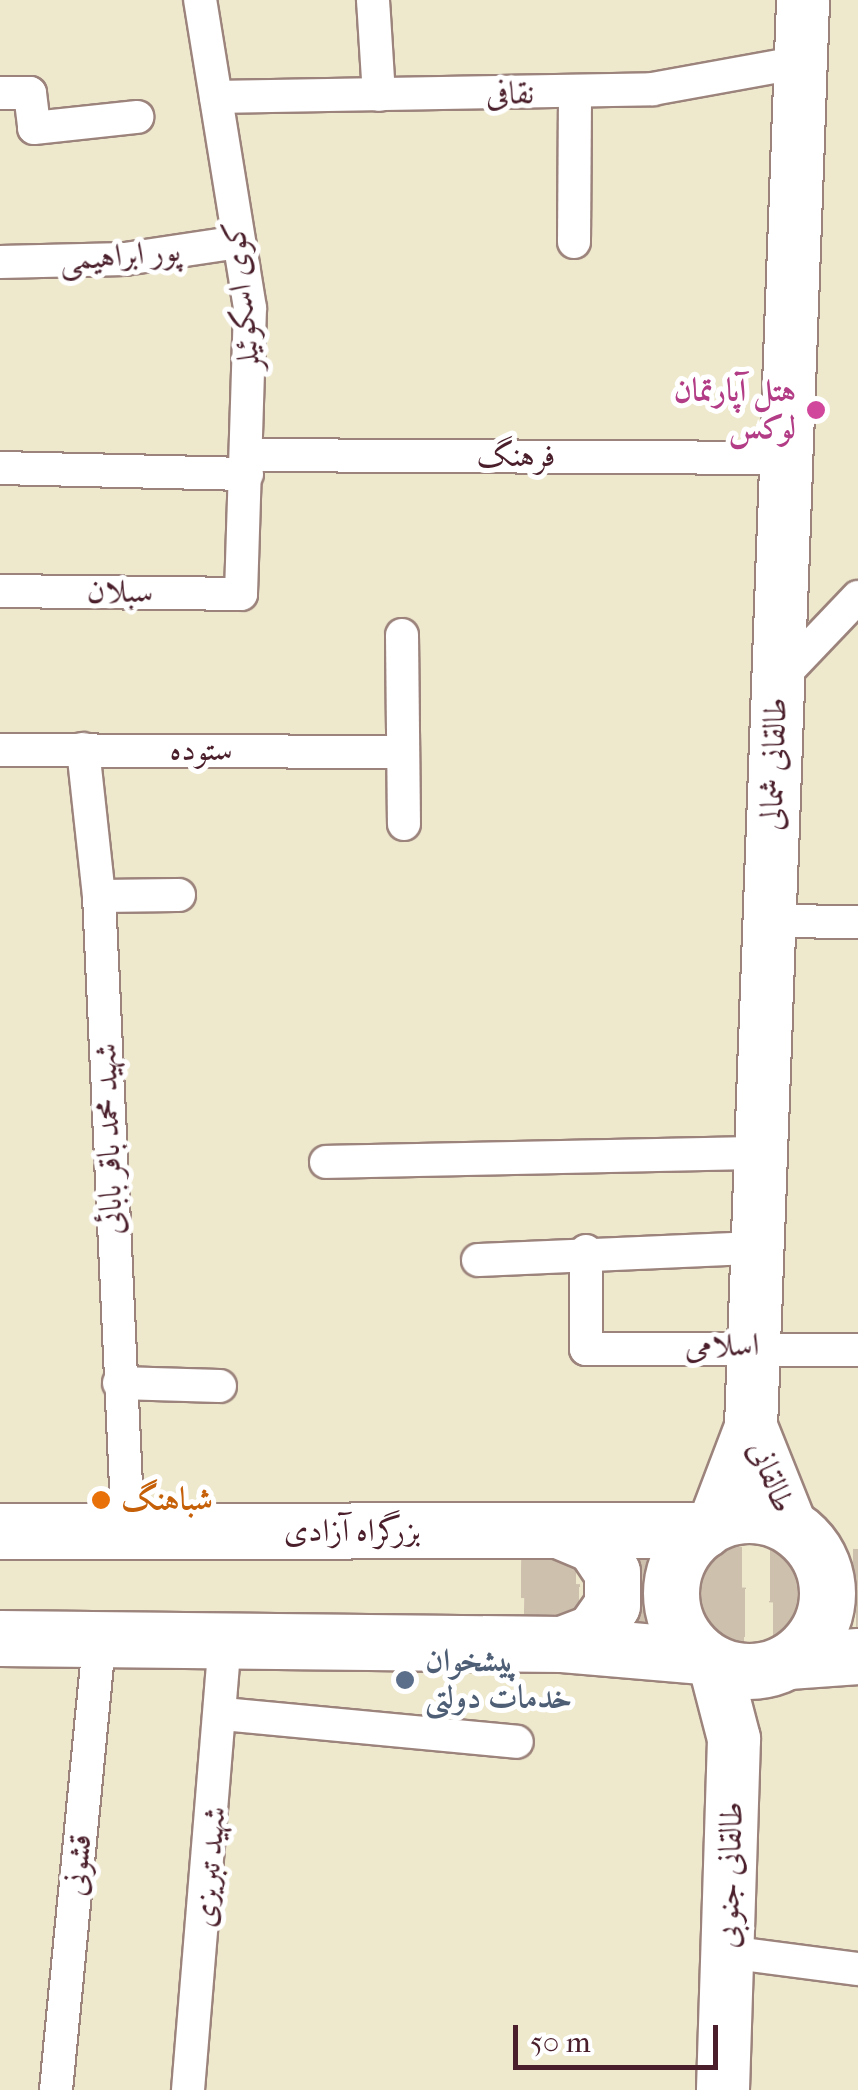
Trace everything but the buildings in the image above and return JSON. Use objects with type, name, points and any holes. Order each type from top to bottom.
[{"type":"highway","points":[[858,1538],[797,1532],[767,1516],[709,1526],[678,1559],[671,1585],[672,1612],[708,1659],[744,1671],[788,1660],[858,1656]]},
{"type":"highway","name":"بزرگراه آزادی","points":[[0,1530],[564,1532],[709,1526]]},
{"type":"highway","points":[[536,1608],[593,1632],[612,1605],[612,1572],[594,1545],[564,1532]]},
{"type":"highway","points":[[788,1660],[809,1643],[828,1594],[797,1532]]},
{"type":"highway","name":"بزرگراه آزادی","points":[[0,1562],[536,1608],[708,1659]]},
{"type":"highway","name":"بزرگراه آزادی","points":[[0,1602],[536,1608]]},
{"type":"highway","name":"بزرگراه آزادی","points":[[0,1638],[225,1643],[536,1608]]},
{"type":"main road","name":"طالقانی شمالی","points":[[709,1526],[751,1428],[804,0]]},
{"type":"main road","name":"طالقانی","points":[[751,1428],[797,1532]]},
{"type":"main road","name":"طالقانی جنوبی","points":[[708,1659],[734,1739],[723,2090]]},
{"type":"street","name":"کوی اسکوئیلر","points":[[200,0],[250,308],[240,594]]},
{"type":"street","points":[[373,0],[379,95]]},
{"type":"street","name":"نقافی","points":[[216,97],[575,94],[801,62]]},
{"type":"street","points":[[0,93],[30,92],[34,128],[137,117]]},
{"type":"street","points":[[574,242],[575,94]]},
{"type":"street","name":"پور ابراهیمی","points":[[0,262],[125,259],[239,242]]},
{"type":"street","name":"فرهنگ","points":[[0,468],[786,458]]},
{"type":"street","name":"سبلان","points":[[0,591],[240,594]]},
{"type":"street","points":[[776,682],[858,598]]},
{"type":"street","points":[[402,635],[404,824]]},
{"type":"street","name":"شهید محمد باقر بابائی","points":[[83,749],[99,896],[128,1530]]},
{"type":"street","name":"ستوده","points":[[0,750],[402,752]]},
{"type":"street","points":[[99,896],[179,895]]},
{"type":"street","points":[[768,921],[858,922]]},
{"type":"street","points":[[326,1162],[761,1153]]},
{"type":"street","points":[[478,1260],[586,1251],[734,1250]]},
{"type":"street","name":"اسلامی","points":[[586,1251],[586,1349],[754,1344],[858,1350]]},
{"type":"street","points":[[119,1383],[220,1386]]},
{"type":"street","name":"قشونی","points":[[56,2090],[100,1640]]},
{"type":"street","name":"شهید تبریزی","points":[[188,2090],[225,1643]]},
{"type":"street","points":[[222,1714],[517,1742]]},
{"type":"street","points":[[727,1952],[858,1969]]},
{"type":"tunnel","points":[[521,1570],[858,1576]]},
{"type":"tunnel","points":[[524,1610],[858,1617]]},
{"type":"place","name":"هتل آپارتمان لوکس","points":[[816,410]]},
{"type":"place","name":"شباهنگ","points":[[101,1500]]},
{"type":"place","name":"پیشخوان خدمات دولتی","points":[[405,1680]]}]
